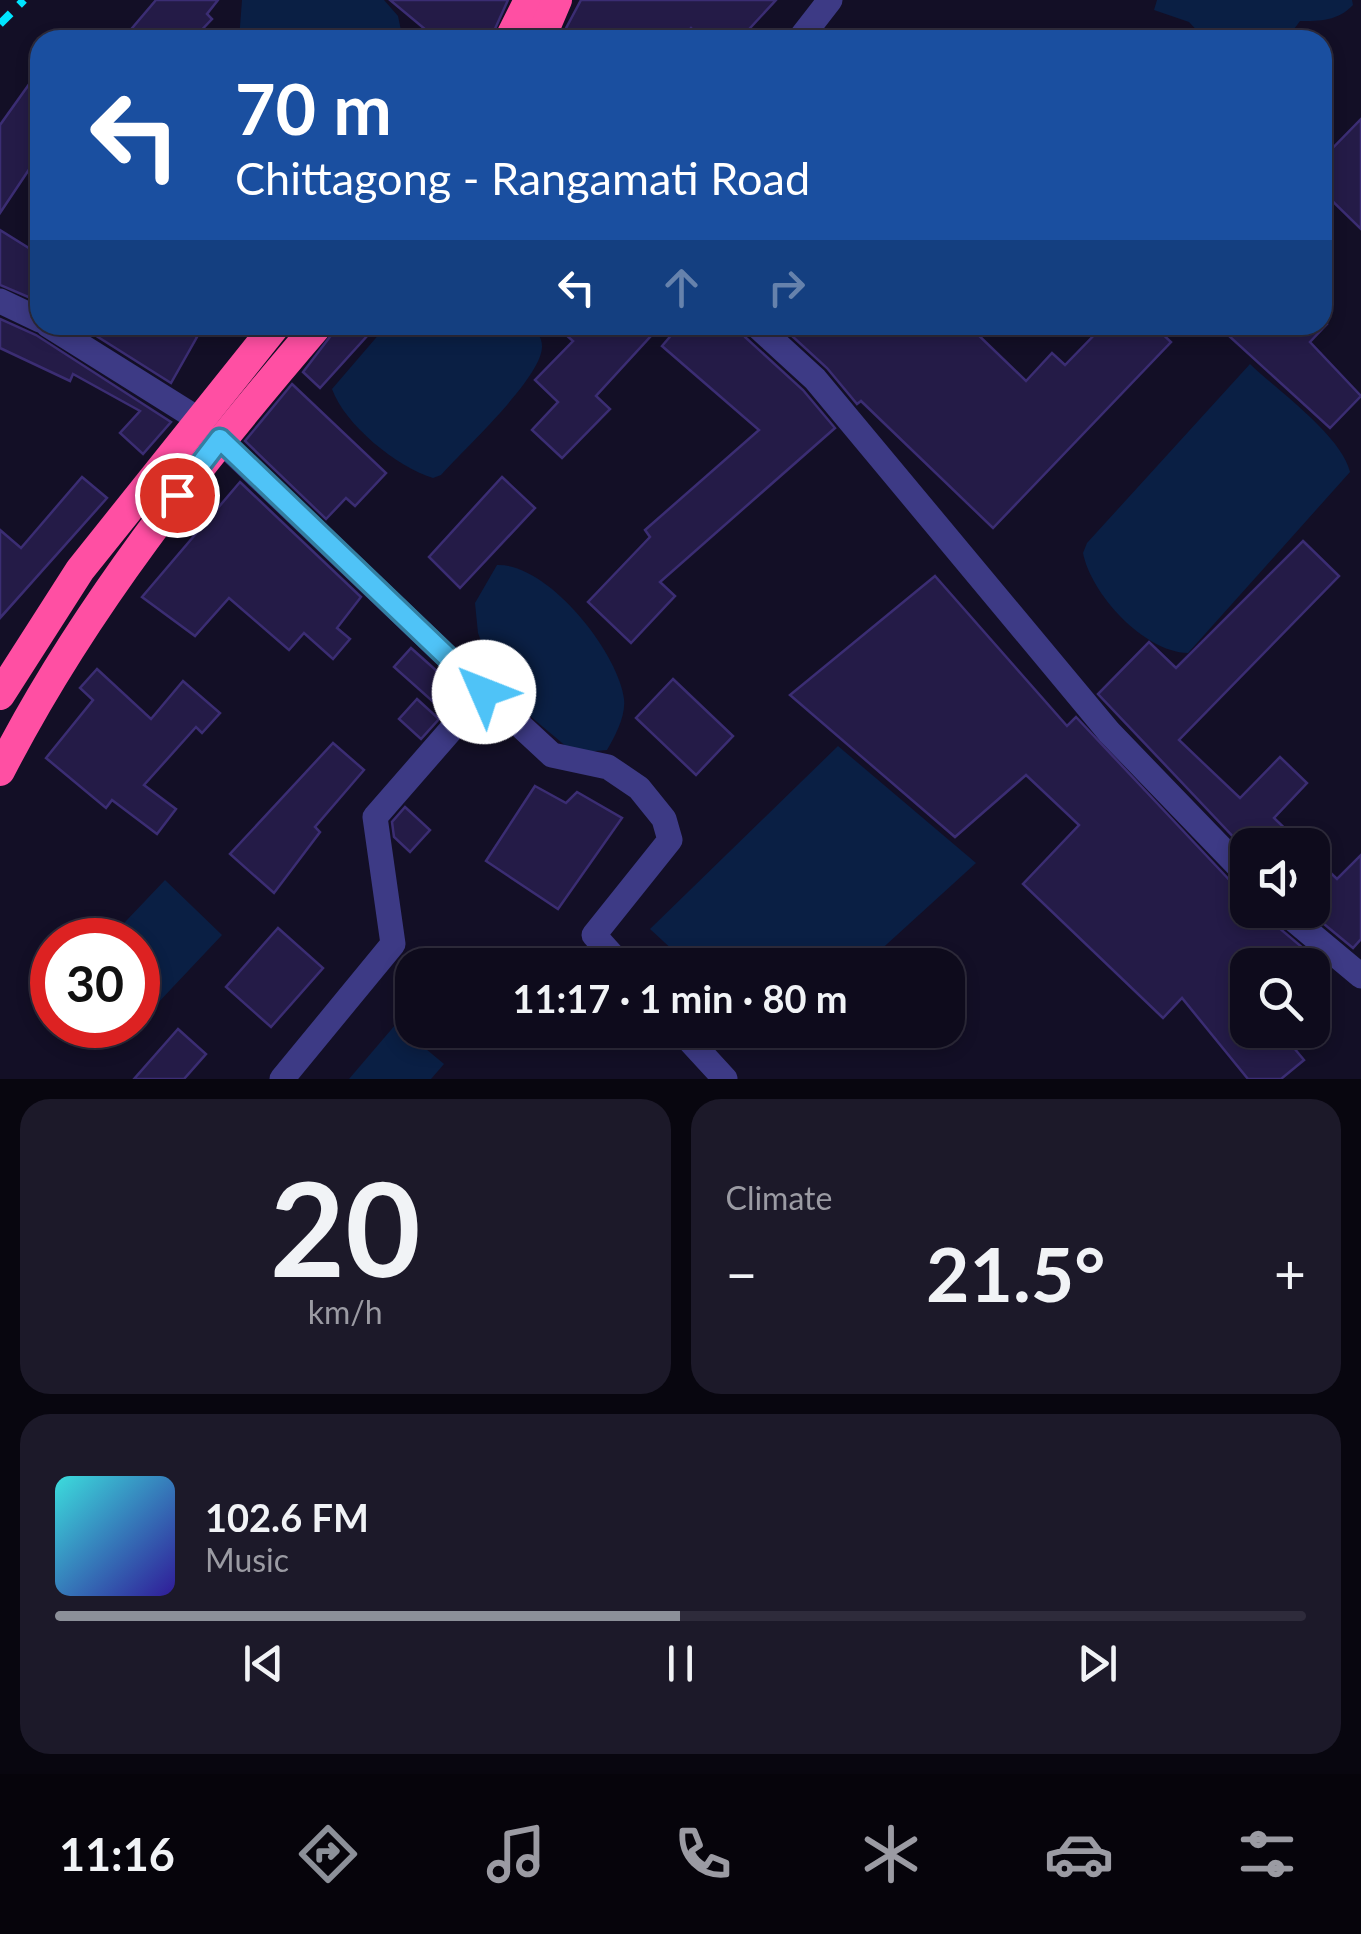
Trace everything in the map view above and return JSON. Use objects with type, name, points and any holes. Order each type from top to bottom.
[{"type":"highway","points":[[514,30],[529,0]]},
{"type":"highway","points":[[544,30],[558,0]]},
{"type":"highway","points":[[0,772],[46,682],[134,551],[270,335]]},
{"type":"highway","points":[[0,695],[80,570],[209,429],[308,335]]},
{"type":"street","points":[[807,30],[830,0]]},
{"type":"street","points":[[0,301],[30,315]]},
{"type":"street","points":[[63,335],[209,429],[552,756],[608,767],[639,788],[664,819],[670,840],[594,935],[606,948]]},
{"type":"street","points":[[767,335],[816,379],[1110,732],[1230,857]]},
{"type":"street","points":[[282,1079],[393,944],[374,817],[484,692]]},
{"type":"street","points":[[1304,928],[1361,976]]},
{"type":"street","points":[[697,1048],[725,1079]]},
{"type":"water","points":[[242,0],[384,0],[398,16],[401,30],[240,30]]},
{"type":"water","points":[[1157,0],[1352,0],[1353,5],[1335,17],[1300,21],[1293,30],[1197,30],[1189,22],[1154,10]]},
{"type":"water","points":[[378,335],[538,335],[541,340],[539,359],[516,394],[441,475],[433,478],[404,465],[374,443],[348,417],[332,389]]},
{"type":"water","points":[[1250,364],[1322,429],[1345,458],[1350,472],[1188,653],[1171,650],[1154,643],[1122,618],[1097,586],[1083,553],[1087,543]]},
{"type":"water","points":[[497,565],[517,568],[558,594],[595,635],[609,658],[624,705],[607,750],[574,753],[499,690],[478,633],[475,603]]},
{"type":"water","points":[[838,746],[976,863],[883,948],[671,948],[650,929]]},
{"type":"water","points":[[165,880],[222,935],[160,1001],[160,918],[129,918]]},
{"type":"water","points":[[395,1025],[395,1048],[425,1048],[444,1064],[431,1079],[349,1079]]},
{"type":"building","points":[[156,0],[218,0],[207,14],[212,19],[202,30],[130,30]]},
{"type":"building","points":[[390,0],[508,0],[494,30],[426,30]]},
{"type":"building","points":[[581,0],[776,0],[748,30],[565,30]]},
{"type":"building","points":[[30,83],[30,168],[0,213],[0,125]]},
{"type":"building","points":[[1361,119],[1361,229],[1332,201],[1332,149]]},
{"type":"building","points":[[0,230],[30,249],[30,298],[0,285]]},
{"type":"building","points":[[0,319],[36,335],[171,422],[143,454],[120,433],[140,411],[73,374],[70,381],[0,348]]},
{"type":"building","points":[[95,335],[197,337],[171,383]]},
{"type":"building","points":[[331,335],[368,335],[320,388],[303,372]]},
{"type":"building","points":[[566,335],[652,335],[596,396],[610,409],[562,458],[532,430],[558,402],[535,380],[573,341]]},
{"type":"building","points":[[671,335],[744,335],[803,390],[835,428],[660,582],[675,596],[631,643],[588,602],[650,537],[645,530],[759,430],[662,346]]},
{"type":"building","points":[[791,335],[978,335],[1026,381],[1052,353],[1065,365],[1094,335],[1164,335],[1171,342],[993,528],[861,401],[857,404],[827,368]]},
{"type":"building","points":[[1228,335],[1317,335],[1310,342],[1361,396],[1330,428]]},
{"type":"building","points":[[292,384],[386,473],[355,506],[346,498],[326,519],[245,441]]},
{"type":"building","points":[[82,477],[107,498],[0,618],[0,530],[21,548]]},
{"type":"building","points":[[502,477],[535,508],[460,588],[429,557]]},
{"type":"building","points":[[240,482],[361,597],[337,628],[350,639],[333,659],[304,633],[289,650],[229,598],[195,636],[142,597]]},
{"type":"building","points":[[1303,541],[1339,576],[1179,740],[1240,798],[1280,757],[1307,783],[1274,818],[1284,828],[1230,828],[1230,833],[1098,694],[1149,642],[1176,668]]},
{"type":"building","points":[[935,576],[1067,726],[1076,717],[1230,881],[1230,928],[1279,928],[1303,948],[1230,948],[1230,1048],[1294,1048],[1304,1060],[1281,1079],[1248,1079],[1182,998],[1163,1018],[1023,884],[1079,825],[1026,775],[955,837],[790,695]]},
{"type":"building","points":[[411,648],[456,688],[439,707],[394,667]]},
{"type":"building","points":[[97,669],[151,719],[183,681],[220,713],[202,733],[196,727],[144,785],[176,809],[157,834],[112,800],[106,808],[46,758],[93,700],[80,688]]},
{"type":"building","points":[[673,679],[733,736],[696,775],[636,718]]},
{"type":"building","points":[[417,699],[439,719],[421,739],[399,719]]},
{"type":"building","points":[[333,743],[364,770],[315,827],[320,832],[274,893],[230,854]]},
{"type":"building","points":[[535,786],[566,803],[577,792],[622,818],[558,909],[486,861]]},
{"type":"building","points":[[405,807],[430,830],[410,852],[394,837],[392,822]]},
{"type":"building","points":[[1361,855],[1361,939],[1353,948],[1329,928],[1330,872],[1337,879]]},
{"type":"building","points":[[278,928],[323,968],[271,1027],[226,987]]},
{"type":"building","points":[[178,1029],[206,1054],[184,1079],[134,1079]]},
{"type":"railway","points":[[0,24],[24,0]]},
{"type":"route","points":[[177,495],[220,439],[484,692]]}]
